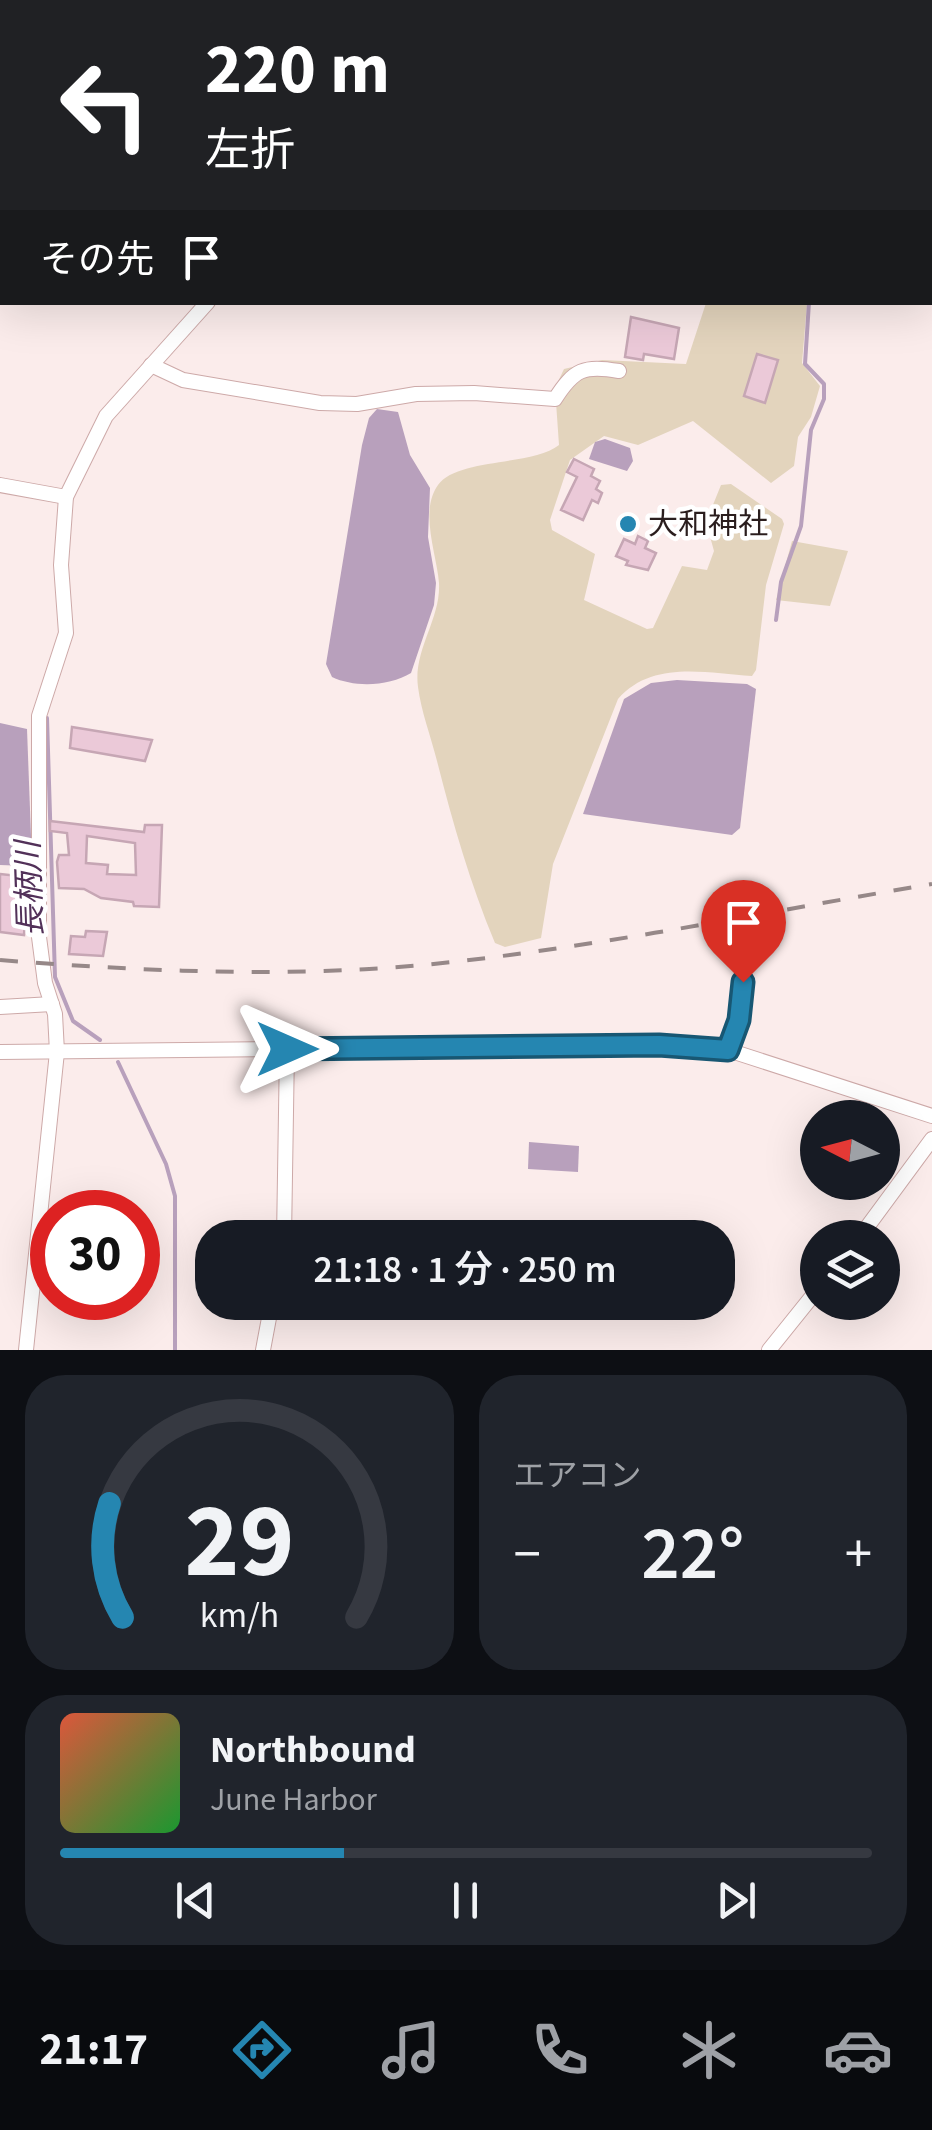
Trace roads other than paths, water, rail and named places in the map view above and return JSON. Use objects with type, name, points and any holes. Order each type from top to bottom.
[{"type":"street","points":[[26,1350],[57,1052],[39,937],[39,716],[66,633],[61,565],[66,497],[106,416],[205,305]]},
{"type":"street","points":[[152,365],[183,380],[320,403],[358,404],[416,394],[474,392],[555,399],[572,372],[589,366],[620,371]]},
{"type":"street","points":[[0,485],[66,497]]},
{"type":"street","points":[[728,1050],[739,1020],[743,982]]},
{"type":"street","points":[[0,1006],[52,1004]]},
{"type":"street","points":[[0,1052],[158,1047],[659,1045],[728,1050],[932,1116]]},
{"type":"street","points":[[284,1220],[287,1049]]},
{"type":"street","points":[[872,1220],[932,1139]]},
{"type":"street","points":[[768,1350],[800,1312]]},
{"type":"street","points":[[263,1350],[269,1320]]},
{"type":"waterway","points":[[776,620],[781,582],[801,526],[811,430],[824,399],[824,384],[805,364],[809,305]]},
{"type":"waterway","name":"長柄川","points":[[47,718],[55,977],[73,1021],[100,1040]]},
{"type":"waterway","name":"長柄川","points":[[118,1062],[166,1164],[175,1196],[175,1350]]},
{"type":"railway","points":[[0,960],[230,972],[404,967],[579,945],[932,884]]},
{"type":"place","name":"大和神社","points":[[628,524]]}]
